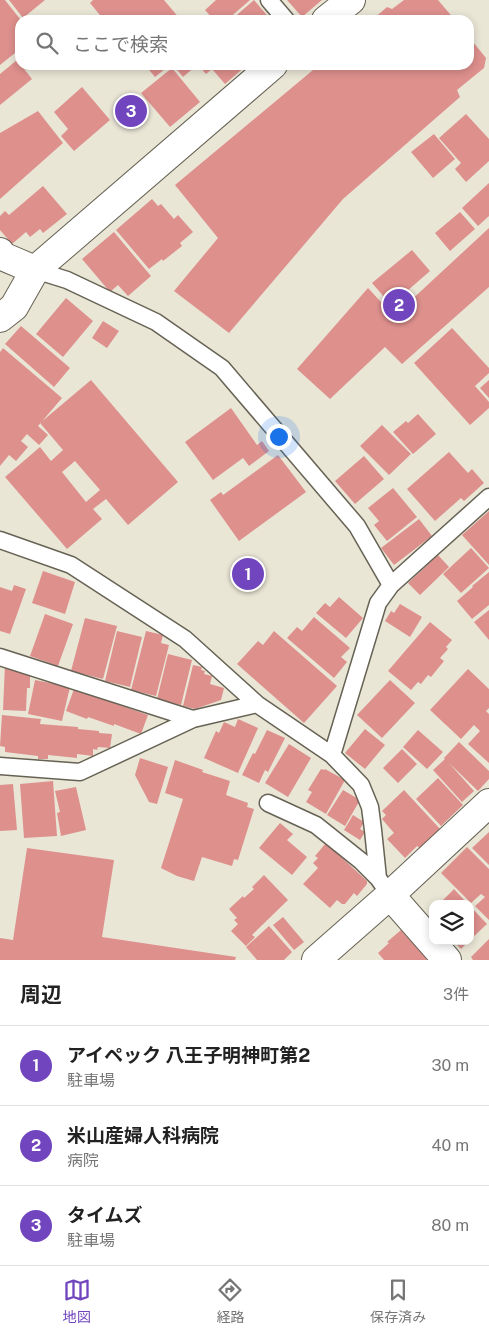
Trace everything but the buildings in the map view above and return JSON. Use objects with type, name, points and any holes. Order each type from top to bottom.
[{"type":"street","points":[[332,15],[350,0]]},
{"type":"street","points":[[0,318],[14,307],[35,270],[267,70]]},
{"type":"street","points":[[0,252],[2,256],[35,270]]},
{"type":"street","points":[[316,960],[384,886],[489,802]]},
{"type":"street","points":[[384,886],[447,960]]},
{"type":"lane","points":[[269,0],[282,15]]},
{"type":"lane","points":[[35,270],[66,280],[156,322],[222,368],[356,526],[391,585]]},
{"type":"lane","points":[[332,755],[378,603],[391,585],[489,498]]},
{"type":"lane","points":[[0,540],[71,565],[185,639],[257,704],[332,755],[360,785],[370,807],[384,886]]},
{"type":"lane","points":[[0,657],[193,719]]},
{"type":"lane","points":[[0,766],[80,772],[193,719],[257,704]]},
{"type":"lane","points":[[268,803],[316,825],[361,862],[384,886]]},
{"type":"place","name":"タイムズ","points":[[131,111]]},
{"type":"place","name":"米山産婦人科病院","points":[[399,305]]},
{"type":"place","name":"アイペック 八王子明神町第2","points":[[248,574]]}]
